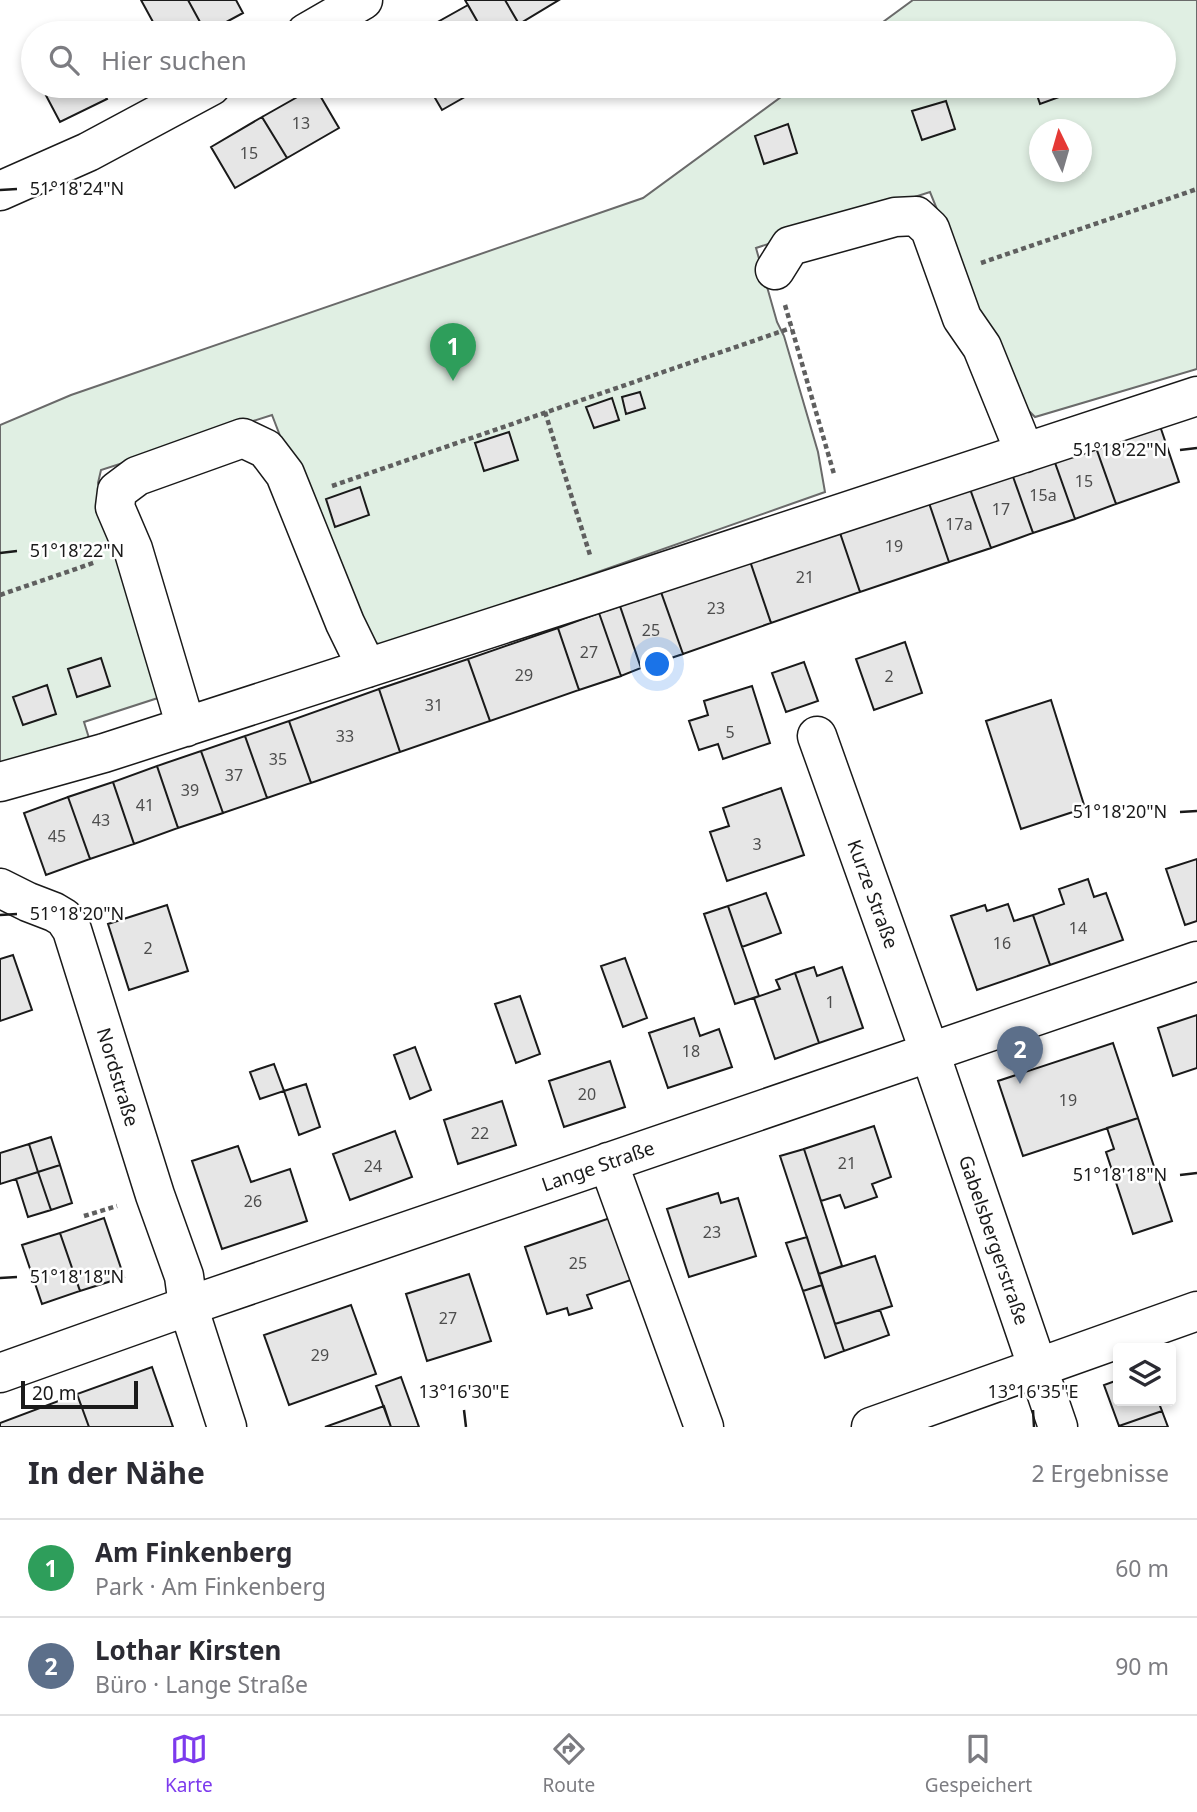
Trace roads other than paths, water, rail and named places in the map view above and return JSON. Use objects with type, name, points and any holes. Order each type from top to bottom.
[{"type":"street","points":[[327,21],[363,0]]},
{"type":"street","points":[[0,191],[88,152],[189,98]]},
{"type":"street","points":[[775,270],[790,246],[895,217],[916,216],[930,229],[962,318],[982,347],[1024,453]]},
{"type":"street","points":[[0,782],[186,727],[1197,396]]},
{"type":"street","points":[[186,727],[133,549],[115,507],[117,491],[137,476],[243,438],[266,449],[285,474],[345,623],[368,668]]},
{"type":"street","name":"Kurze Straße","points":[[817,736],[930,1052]]},
{"type":"street","name":"Nordstraße","points":[[0,888],[54,912],[64,918],[72,930],[155,1195],[184,1276],[188,1306],[227,1427]]},
{"type":"street","name":"Lange Straße","points":[[0,1373],[188,1306],[1197,961]]},
{"type":"street","name":"Gabelsbergerstraße","points":[[930,1052],[1058,1427]]},
{"type":"street","points":[[608,1162],[704,1427]]},
{"type":"street","points":[[871,1427],[1197,1311]]},
{"type":"place","name":"Am Finkenberg","points":[[453,381]]},
{"type":"place","name":"Lothar Kirsten","points":[[1020,1084]]}]
